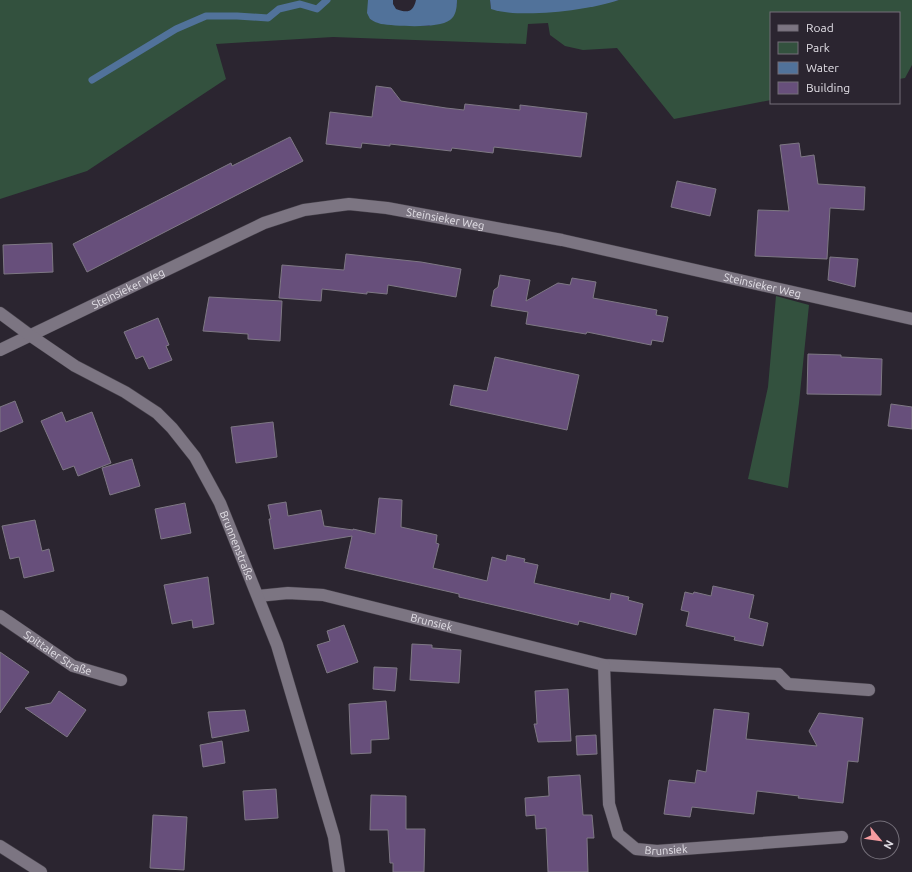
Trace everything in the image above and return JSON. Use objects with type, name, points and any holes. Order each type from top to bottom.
[{"type":"street","name":"Steinsieker Weg","points":[[0,350],[264,223],[304,210],[349,204],[387,208],[562,240],[912,319]]},
{"type":"street","name":"Brunnenstraße","points":[[0,313],[75,366],[125,392],[157,413],[196,456],[220,502],[277,645],[334,837],[339,872]]},
{"type":"street","name":"Brunsiek","points":[[258,596],[288,593],[323,595],[604,665],[778,674],[788,684],[869,690]]},
{"type":"street","name":"Spittaler Straße","points":[[0,616],[73,666],[121,680]]},
{"type":"street","name":"Brunsiek","points":[[604,665],[609,804],[618,834],[636,849],[657,851],[842,837]]},
{"type":"street","points":[[0,846],[41,872]]},
{"type":"green space","points":[[0,0],[368,0],[370,19],[379,23],[429,26],[457,5],[457,0],[490,0],[491,9],[581,8],[619,0],[912,0],[912,65],[905,78],[900,79],[900,12],[770,12],[770,100],[674,119],[617,48],[583,50],[565,46],[550,35],[548,23],[528,24],[526,44],[333,37],[216,44],[226,79],[87,171],[0,199]]},
{"type":"green space","points":[[776,296],[809,305],[799,403],[788,488],[748,479],[768,387]]},
{"type":"water","points":[[368,0],[393,0],[393,4],[396,9],[409,11],[415,4],[416,0],[457,0],[455,14],[450,20],[437,25],[406,26],[381,24],[370,19],[367,13]]},
{"type":"water","points":[[490,0],[619,0],[573,10],[519,13],[491,9]]},
{"type":"building","points":[[376,86],[391,88],[401,101],[446,108],[464,110],[465,104],[520,110],[520,105],[587,113],[581,157],[494,147],[493,153],[452,148],[451,151],[390,144],[390,146],[362,143],[361,148],[326,144],[330,112],[372,117]]},
{"type":"building","points":[[290,137],[303,161],[87,272],[73,244],[231,163],[232,166]]},
{"type":"building","points":[[799,143],[801,157],[814,155],[818,184],[865,187],[864,210],[830,208],[827,259],[755,256],[758,210],[789,211],[780,145]]},
{"type":"building","points":[[677,181],[716,189],[710,216],[671,207]]},
{"type":"building","points":[[52,243],[53,272],[4,274],[3,245]]},
{"type":"building","points":[[346,254],[421,262],[461,269],[456,297],[388,285],[387,294],[367,292],[367,294],[322,289],[321,301],[279,298],[282,265],[344,270]]},
{"type":"building","points":[[830,257],[858,259],[855,287],[828,280]]},
{"type":"building","points":[[500,275],[530,280],[526,301],[558,283],[570,285],[572,278],[596,282],[593,298],[657,310],[656,315],[668,317],[663,342],[652,340],[651,345],[587,332],[586,334],[526,324],[528,312],[491,306],[494,290],[498,287]]},
{"type":"building","points":[[209,297],[282,301],[280,341],[248,339],[248,334],[203,331]]},
{"type":"building","points":[[158,318],[169,345],[166,346],[172,360],[149,369],[143,356],[136,359],[124,332]]},
{"type":"building","points":[[808,354],[841,355],[841,357],[882,359],[881,395],[807,394]]},
{"type":"building","points":[[495,357],[579,375],[567,430],[450,405],[454,385],[487,391]]},
{"type":"building","points":[[15,401],[23,422],[0,432],[0,407]]},
{"type":"building","points":[[891,404],[912,407],[912,429],[888,426]]},
{"type":"building","points":[[62,412],[66,422],[92,412],[111,463],[78,476],[74,466],[63,470],[41,421]]},
{"type":"building","points":[[273,422],[277,457],[236,463],[231,427]]},
{"type":"building","points":[[132,459],[140,486],[110,495],[102,468]]},
{"type":"building","points":[[379,498],[402,500],[401,527],[437,535],[436,543],[439,544],[433,568],[487,581],[492,557],[506,561],[507,555],[525,559],[524,562],[538,565],[534,583],[610,600],[611,593],[629,597],[628,600],[643,604],[636,635],[579,621],[578,625],[459,597],[459,594],[345,568],[352,536],[274,549],[268,505],[286,502],[288,516],[321,510],[324,526],[353,529],[375,534]]},
{"type":"building","points":[[185,503],[191,533],[161,539],[155,509]]},
{"type":"building","points":[[35,520],[42,551],[49,549],[54,571],[24,578],[19,557],[10,559],[2,526]]},
{"type":"building","points":[[208,577],[214,624],[193,628],[192,620],[172,624],[164,585]]},
{"type":"building","points":[[713,586],[754,595],[749,618],[768,623],[763,646],[734,640],[735,637],[686,626],[689,612],[681,610],[685,592],[693,594],[694,592],[711,596]]},
{"type":"building","points":[[344,625],[358,662],[327,673],[317,645],[330,641],[327,631]]},
{"type":"building","points":[[412,644],[432,645],[432,648],[461,650],[459,683],[410,680]]},
{"type":"building","points":[[0,652],[29,672],[0,713]]},
{"type":"building","points":[[374,667],[397,668],[395,691],[373,689]]},
{"type":"building","points":[[568,689],[571,741],[538,742],[534,724],[537,724],[535,691]]},
{"type":"building","points":[[59,691],[86,710],[67,737],[25,708],[51,703]]},
{"type":"building","points":[[386,701],[389,739],[371,740],[371,753],[351,754],[349,704]]},
{"type":"building","points":[[714,709],[749,713],[746,739],[817,746],[809,731],[819,713],[863,718],[858,762],[848,761],[843,803],[798,798],[799,796],[757,791],[754,814],[692,807],[690,817],[664,814],[669,780],[695,783],[697,770],[706,772]]},
{"type":"building","points":[[245,710],[249,731],[212,738],[208,712]]},
{"type":"building","points":[[596,735],[597,754],[577,755],[576,736]]},
{"type":"building","points":[[222,741],[225,763],[203,767],[200,745]]},
{"type":"building","points":[[580,775],[583,815],[592,815],[594,838],[587,838],[588,872],[548,872],[546,828],[536,829],[535,815],[526,816],[525,798],[549,796],[548,777]]},
{"type":"building","points":[[276,789],[278,818],[245,820],[243,791]]},
{"type":"building","points":[[371,795],[406,796],[406,829],[425,829],[424,872],[393,872],[393,863],[390,863],[388,830],[370,830]]},
{"type":"building","points":[[153,815],[187,817],[184,870],[150,868]]},
{"type":"waterway","points":[[92,80],[176,29],[206,16],[268,18],[279,9],[300,4],[317,9],[327,0]]}]
